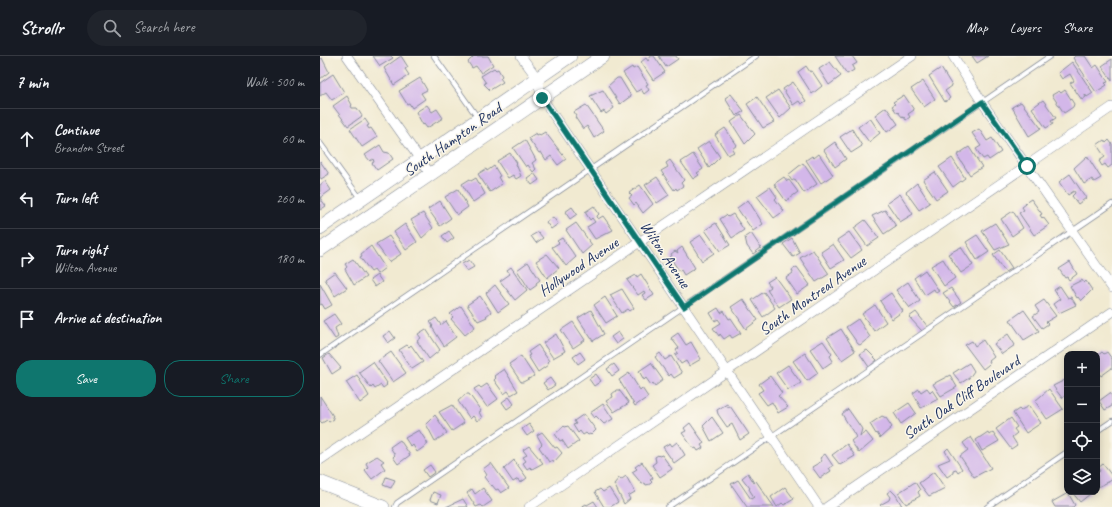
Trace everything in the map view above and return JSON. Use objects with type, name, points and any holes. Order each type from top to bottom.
[{"type":"main road","name":"South Hampton Road","points":[[320,228],[570,56]]},
{"type":"main road","name":"South Hampton Road","points":[[320,250],[603,56]]},
{"type":"main road","points":[[320,482],[383,507]]},
{"type":"street","points":[[347,56],[431,175]]},
{"type":"street","name":"Wilton Avenue","points":[[521,56],[537,78],[542,98],[819,507]]},
{"type":"street","name":"Hollywood Avenue","points":[[320,460],[912,56]]},
{"type":"street","points":[[953,56],[982,102],[1112,288]]},
{"type":"street","name":"South Montreal Avenue","points":[[530,507],[1112,107]]},
{"type":"street","name":"South Oak Cliff Boulevard","points":[[827,507],[1112,312]]},
{"type":"lane","points":[[434,56],[478,119]]},
{"type":"lane","points":[[320,355],[756,56]]},
{"type":"lane","points":[[394,507],[397,503],[1050,56]]},
{"type":"lane","points":[[320,143],[362,200]]},
{"type":"lane","points":[[668,507],[1112,204]]},
{"type":"lane","points":[[1100,429],[1112,421]]},
{"type":"lane","points":[[987,507],[1064,454]]},
{"type":"building","points":[[373,56],[391,56],[393,58],[380,66]]},
{"type":"building","points":[[401,56],[408,67],[405,69],[409,75],[394,85],[384,68]]},
{"type":"building","points":[[474,56],[488,56],[493,65],[481,73],[476,66],[472,68],[468,62]]},
{"type":"building","points":[[651,56],[654,56],[665,72],[653,80],[641,62],[646,58],[648,61]]},
{"type":"building","points":[[659,56],[676,56],[678,59],[666,67]]},
{"type":"building","points":[[835,56],[852,56],[857,63],[852,66],[854,70],[847,74]]},
{"type":"building","points":[[972,56],[988,56],[977,63]]},
{"type":"building","points":[[1075,56],[1085,56],[1093,68],[1097,65],[1108,82],[1105,83],[1107,85],[1096,92],[1073,58]]},
{"type":"building","points":[[322,58],[329,72],[320,79],[320,60]]},
{"type":"building","points":[[1112,59],[1112,81],[1102,66]]},
{"type":"building","points":[[830,62],[841,76],[829,85],[819,69]]},
{"type":"building","points":[[1072,62],[1093,93],[1087,97],[1085,94],[1086,97],[1082,100],[1070,83],[1074,81],[1070,74],[1062,79],[1058,73]]},
{"type":"building","points":[[806,66],[810,72],[812,71],[822,86],[812,94],[798,72]]},
{"type":"building","points":[[632,67],[633,69],[637,67],[648,84],[646,85],[649,90],[644,94],[641,89],[636,92],[623,73]]},
{"type":"building","points":[[494,68],[496,70],[498,69],[502,76],[500,78],[503,82],[490,90],[484,84],[486,83],[481,76]]},
{"type":"building","points":[[941,68],[952,86],[945,91],[950,98],[945,102],[929,76]]},
{"type":"building","points":[[333,74],[344,92],[332,100],[326,92],[320,96],[320,83]]},
{"type":"building","points":[[420,78],[427,90],[421,93],[425,99],[412,108],[409,103],[407,104],[399,91]]},
{"type":"building","points":[[617,78],[620,78],[631,96],[620,104],[608,86]]},
{"type":"building","points":[[923,81],[935,99],[924,107],[911,89]]},
{"type":"building","points":[[793,82],[806,101],[801,104],[799,101],[793,105],[783,89]]},
{"type":"building","points":[[603,90],[614,108],[606,114],[604,111],[601,113],[590,96]]},
{"type":"building","points":[[778,90],[791,108],[780,118],[766,98]]},
{"type":"building","points":[[1065,90],[1074,104],[1073,107],[1064,113],[1052,95],[1059,91],[1061,93]]},
{"type":"building","points":[[731,94],[744,111],[736,116],[725,98]]},
{"type":"building","points":[[904,95],[914,110],[908,114],[910,117],[906,120],[898,112],[897,113],[892,106],[895,104],[893,102]]},
{"type":"building","points":[[347,96],[352,108],[357,108],[362,116],[348,126],[333,106]]},
{"type":"building","points":[[757,97],[774,122],[763,128],[747,104]]},
{"type":"building","points":[[1043,100],[1056,118],[1051,121],[1053,124],[1046,128],[1032,108]]},
{"type":"building","points":[[1021,102],[1041,128],[1029,136],[1012,107]]},
{"type":"building","points":[[427,105],[432,112],[437,109],[443,118],[427,128],[424,124],[423,125],[416,112]]},
{"type":"building","points":[[586,105],[604,131],[594,138],[587,126],[583,129],[575,117],[577,116],[574,112]]},
{"type":"building","points":[[886,107],[898,124],[887,132],[875,115]]},
{"type":"building","points":[[741,115],[755,134],[745,144],[731,122]]},
{"type":"building","points":[[870,118],[880,133],[869,142],[858,127]]},
{"type":"building","points":[[365,119],[369,125],[367,126],[369,129],[371,128],[377,137],[362,147],[350,129]]},
{"type":"building","points":[[725,128],[737,145],[732,149],[734,152],[728,155],[715,135]]},
{"type":"building","points":[[852,129],[862,146],[851,153],[840,137]]},
{"type":"building","points":[[979,129],[987,141],[992,138],[1001,152],[989,160],[987,157],[983,159],[976,149],[981,146],[972,133]]},
{"type":"building","points":[[545,132],[566,159],[558,165],[551,156],[546,160],[528,138],[536,133],[537,135],[540,135]]},
{"type":"building","points":[[525,140],[536,160],[532,163],[536,169],[533,172],[528,165],[526,167],[513,148]]},
{"type":"building","points":[[1104,140],[1106,143],[1109,140],[1112,144],[1112,165],[1108,168],[1105,164],[1102,166],[1099,161],[1105,157],[1097,145]]},
{"type":"building","points":[[709,141],[720,157],[709,168],[697,149]]},
{"type":"building","points":[[835,142],[846,159],[835,167],[824,150]]},
{"type":"building","points":[[380,145],[384,152],[389,153],[393,159],[377,170],[372,163],[374,162],[373,159],[370,161],[365,155]]},
{"type":"building","points":[[969,147],[982,167],[970,175],[957,155]]},
{"type":"building","points":[[510,153],[517,163],[516,164],[521,176],[516,179],[513,175],[508,178],[497,161]]},
{"type":"building","points":[[693,154],[703,169],[697,173],[699,175],[693,179],[681,162]]},
{"type":"building","points":[[819,154],[833,175],[821,183],[806,160],[812,156],[814,158]]},
{"type":"building","points":[[1087,156],[1101,178],[1094,182],[1092,179],[1084,184],[1074,168]]},
{"type":"building","points":[[952,158],[965,178],[953,187],[939,167]]},
{"type":"building","points":[[670,160],[684,180],[681,183],[683,186],[677,190],[676,188],[674,190],[661,171],[668,167],[666,163]]},
{"type":"building","points":[[320,161],[329,174],[321,179],[320,177]]},
{"type":"building","points":[[803,163],[817,184],[804,193],[795,179],[792,181],[788,175]]},
{"type":"building","points":[[494,166],[500,176],[498,177],[502,184],[490,192],[478,174],[486,169],[487,171]]},
{"type":"building","points":[[935,172],[948,191],[936,199],[923,180]]},
{"type":"building","points":[[534,173],[539,180],[532,185],[527,178]]},
{"type":"building","points":[[1070,174],[1086,198],[1078,204],[1072,196],[1075,193],[1074,191],[1068,195],[1059,182]]},
{"type":"building","points":[[657,177],[669,195],[657,203],[645,185]]},
{"type":"building","points":[[784,177],[787,181],[789,180],[798,192],[786,201],[774,184]]},
{"type":"building","points":[[476,178],[485,194],[473,202],[462,184],[470,179],[471,181]]},
{"type":"building","points":[[325,181],[331,190],[320,198],[320,185]]},
{"type":"building","points":[[917,183],[930,203],[919,210],[906,192]]},
{"type":"building","points":[[640,185],[653,204],[643,213],[636,203],[634,205],[629,198],[632,196],[629,193]]},
{"type":"building","points":[[770,187],[777,197],[775,199],[784,211],[774,218],[757,196]]},
{"type":"building","points":[[458,189],[468,207],[457,215],[445,197]]},
{"type":"building","points":[[900,194],[913,214],[900,222],[887,203]]},
{"type":"building","points":[[320,198],[326,206],[320,210]]},
{"type":"building","points":[[1031,199],[1042,214],[1040,215],[1042,218],[1043,217],[1049,225],[1034,235],[1019,213],[1024,210],[1022,207],[1026,204],[1025,203]]},
{"type":"building","points":[[748,200],[763,224],[753,231],[737,208]]},
{"type":"building","points":[[440,201],[451,218],[440,226],[428,209]]},
{"type":"building","points":[[594,206],[599,214],[597,216],[598,219],[603,216],[613,230],[595,239],[587,227],[595,222],[592,218],[590,220],[585,212]]},
{"type":"building","points":[[572,207],[577,214],[570,219],[565,212]]},
{"type":"building","points":[[885,210],[896,226],[884,234],[872,216]]},
{"type":"building","points":[[1013,211],[1023,228],[1012,236],[1001,219]]},
{"type":"building","points":[[423,213],[433,228],[422,238],[411,220]]},
{"type":"building","points":[[733,214],[744,230],[732,238],[720,219],[726,215],[728,217]]},
{"type":"building","points":[[553,217],[558,224],[551,229],[546,222]]},
{"type":"building","points":[[865,220],[879,238],[867,246],[854,228]]},
{"type":"building","points":[[576,223],[592,245],[582,254],[566,230]]},
{"type":"building","points":[[716,223],[730,245],[720,251],[705,230]]},
{"type":"building","points":[[995,223],[1009,244],[995,250],[982,231]]},
{"type":"building","points":[[405,224],[417,242],[406,250],[394,232]]},
{"type":"building","points":[[449,231],[454,238],[447,243],[442,236]]},
{"type":"building","points":[[538,232],[543,238],[536,243],[531,236]]},
{"type":"building","points":[[849,232],[862,250],[851,258],[837,240]]},
{"type":"building","points":[[751,233],[761,248],[753,254],[747,246],[745,237]]},
{"type":"building","points":[[701,235],[714,253],[702,261],[690,242]]},
{"type":"building","points":[[977,235],[989,252],[977,260],[966,242]]},
{"type":"building","points":[[389,236],[401,254],[389,262],[376,244]]},
{"type":"building","points":[[562,238],[576,257],[566,266],[552,247],[559,243],[557,241]]},
{"type":"building","points":[[792,238],[800,253],[793,257],[783,244]]},
{"type":"building","points":[[833,244],[844,260],[831,268],[821,252]]},
{"type":"building","points":[[371,246],[385,268],[377,274],[374,270],[371,272],[360,257],[362,256],[361,254]]},
{"type":"building","points":[[682,247],[695,268],[684,275],[681,270],[679,271],[670,257],[675,251],[678,253],[677,251]]},
{"type":"building","points":[[961,247],[973,265],[961,273],[948,254]]},
{"type":"building","points":[[813,250],[829,274],[816,282],[800,258]]},
{"type":"building","points":[[1000,250],[1012,268],[1005,272],[993,255]]},
{"type":"building","points":[[547,254],[559,268],[547,278],[536,261]]},
{"type":"building","points":[[353,259],[366,277],[354,285],[345,269],[347,267],[345,264]]},
{"type":"building","points":[[943,259],[955,278],[944,286],[931,266]]},
{"type":"building","points":[[469,260],[474,267],[467,271],[462,264]]},
{"type":"building","points":[[528,262],[540,280],[536,283],[537,285],[530,290],[517,270]]},
{"type":"building","points":[[1070,262],[1077,274],[1069,280],[1067,277],[1065,278],[1059,269]]},
{"type":"building","points":[[511,267],[527,290],[515,300],[500,281],[510,274],[507,270]]},
{"type":"building","points":[[797,267],[810,285],[797,294],[786,278],[793,273],[792,270]]},
{"type":"building","points":[[925,270],[939,291],[936,293],[934,289],[925,295],[914,278]]},
{"type":"building","points":[[335,272],[347,288],[335,296],[325,279]]},
{"type":"building","points":[[641,274],[654,295],[646,300],[642,295],[645,293],[644,291],[638,295],[627,280]]},
{"type":"building","points":[[377,275],[382,282],[375,287],[370,280]]},
{"type":"building","points":[[775,277],[791,299],[779,307],[767,290],[771,287],[767,282]]},
{"type":"building","points":[[1082,280],[1084,283],[1086,281],[1092,290],[1081,301],[1078,297],[1077,298],[1070,286]]},
{"type":"building","points":[[908,282],[920,301],[910,308],[896,290]]},
{"type":"building","points":[[320,284],[332,305],[325,309],[322,304],[320,305]]},
{"type":"building","points":[[495,285],[509,304],[498,312],[486,293]]},
{"type":"building","points":[[1060,286],[1068,298],[1071,297],[1076,305],[1059,313],[1053,304],[1060,299],[1054,290]]},
{"type":"building","points":[[951,288],[961,302],[954,307],[943,293]]},
{"type":"building","points":[[622,289],[634,308],[630,311],[628,309],[622,313],[610,295]]},
{"type":"building","points":[[764,292],[775,308],[763,317],[752,300]]},
{"type":"building","points":[[891,293],[903,311],[892,319],[880,301]]},
{"type":"building","points":[[480,296],[491,312],[486,316],[487,317],[478,321],[467,305]]},
{"type":"building","points":[[605,297],[617,316],[606,323],[594,305]]},
{"type":"building","points":[[743,299],[758,320],[746,329],[731,307]]},
{"type":"building","points":[[1044,300],[1056,316],[1046,322],[1048,324],[1042,328],[1033,316],[1039,312],[1035,306]]},
{"type":"building","points":[[875,305],[886,322],[874,331],[862,314]]},
{"type":"building","points":[[461,306],[475,327],[465,335],[451,319],[453,317],[450,314]]},
{"type":"building","points":[[718,308],[721,313],[724,311],[729,319],[731,318],[741,333],[732,338],[730,335],[724,339],[720,334],[719,336],[713,328],[721,323],[718,319],[715,321],[710,313]]},
{"type":"building","points":[[591,310],[604,334],[593,341],[578,318]]},
{"type":"building","points":[[1024,310],[1039,331],[1024,340],[1010,320]]},
{"type":"building","points":[[916,312],[928,327],[922,331],[909,317]]},
{"type":"building","points":[[334,314],[341,324],[335,328],[338,337],[335,339],[323,321]]},
{"type":"building","points":[[436,318],[441,325],[446,321],[456,337],[444,346],[430,322]]},
{"type":"building","points":[[858,319],[870,337],[860,345],[846,327]]},
{"type":"building","points":[[573,322],[585,340],[573,348],[561,330]]},
{"type":"building","points":[[426,329],[440,350],[429,359],[417,341],[421,338],[418,334]]},
{"type":"building","points":[[841,329],[855,351],[842,360],[827,338]]},
{"type":"building","points":[[390,331],[395,338],[388,343],[383,336]]},
{"type":"building","points":[[618,332],[623,339],[616,344],[611,337]]},
{"type":"building","points":[[678,333],[686,345],[691,342],[701,359],[689,366],[686,361],[681,364],[675,355],[678,353],[676,350],[679,348],[671,338]]},
{"type":"building","points":[[556,334],[565,351],[553,358],[543,343]]},
{"type":"building","points":[[1008,334],[1015,345],[1002,354],[994,344]]},
{"type":"building","points":[[983,340],[994,357],[983,369],[965,345],[972,341],[975,346]]},
{"type":"building","points":[[823,341],[832,354],[830,356],[833,361],[823,368],[810,349]]},
{"type":"building","points":[[407,345],[409,347],[411,345],[423,362],[412,369],[399,350]]},
{"type":"building","points":[[538,345],[549,361],[547,363],[548,365],[538,372],[528,356],[530,355],[528,352]]},
{"type":"building","points":[[867,350],[877,360],[869,367],[860,354]]},
{"type":"building","points":[[391,352],[406,373],[393,382],[378,361]]},
{"type":"building","points":[[580,352],[585,359],[578,364],[573,357]]},
{"type":"building","points":[[1102,352],[1104,354],[1107,352],[1112,359],[1112,368],[1101,376],[1100,374],[1100,354]]},
{"type":"building","points":[[660,353],[665,360],[671,356],[682,373],[674,378],[671,374],[669,376],[655,357]]},
{"type":"building","points":[[805,353],[818,373],[807,381],[793,361]]},
{"type":"building","points":[[329,354],[341,368],[332,374],[323,358]]},
{"type":"building","points":[[521,356],[534,376],[523,382],[521,382],[509,364]]},
{"type":"building","points":[[373,362],[387,383],[387,385],[383,388],[381,385],[375,389],[373,386],[371,388],[359,372]]},
{"type":"building","points":[[651,363],[663,380],[655,386],[653,383],[651,385],[646,378],[644,380],[639,371]]},
{"type":"building","points":[[969,363],[974,371],[969,378],[961,383],[953,373]]},
{"type":"building","points":[[614,364],[619,371],[612,376],[607,369]]},
{"type":"building","points":[[788,365],[801,383],[788,390],[776,373]]},
{"type":"building","points":[[504,369],[518,391],[511,395],[508,391],[504,394],[494,380],[496,378],[494,376]]},
{"type":"building","points":[[629,373],[640,390],[642,388],[648,397],[635,406],[619,380]]},
{"type":"building","points":[[596,374],[601,381],[594,386],[589,379]]},
{"type":"building","points":[[357,375],[369,396],[360,403],[346,382]]},
{"type":"building","points":[[950,375],[957,387],[941,396],[933,384]]},
{"type":"building","points":[[770,376],[782,393],[778,396],[788,407],[778,413],[772,402],[767,405],[758,393],[763,390],[759,384]]},
{"type":"building","points":[[550,378],[555,385],[548,390],[543,383]]},
{"type":"building","points":[[1064,380],[1064,397],[1062,398],[1053,386]]},
{"type":"building","points":[[487,384],[498,399],[487,407],[474,389],[479,386],[481,388]]},
{"type":"building","points":[[927,388],[930,392],[932,390],[938,399],[921,408],[913,393],[919,389],[921,392]]},
{"type":"building","points":[[1049,389],[1063,409],[1047,419],[1035,401]]},
{"type":"building","points":[[619,390],[629,403],[614,412],[606,401],[613,397],[612,394]]},
{"type":"building","points":[[1110,393],[1112,396],[1112,406],[1105,410],[1100,400]]},
{"type":"building","points":[[466,394],[469,394],[481,411],[479,412],[482,418],[477,421],[473,416],[470,419],[458,401]]},
{"type":"building","points":[[320,396],[333,416],[334,419],[329,422],[327,420],[322,423],[320,421]]},
{"type":"building","points":[[509,397],[514,404],[507,409],[502,402]]},
{"type":"building","points":[[909,403],[916,413],[901,424],[894,413]]},
{"type":"building","points":[[603,404],[613,419],[604,424],[596,416],[594,418],[590,413]]},
{"type":"building","points":[[727,404],[728,407],[730,406],[749,434],[740,440],[732,424],[727,427],[718,414],[717,410]]},
{"type":"building","points":[[452,405],[464,423],[452,431],[439,412]]},
{"type":"building","points":[[1029,406],[1041,423],[1026,433],[1013,413],[1019,409],[1021,411]]},
{"type":"building","points":[[848,409],[862,429],[860,436],[866,432],[873,441],[859,453],[851,441],[856,437],[842,414]]},
{"type":"building","points":[[584,414],[596,430],[591,435],[586,433],[583,435],[580,431],[578,433],[573,425],[576,424],[574,421]]},
{"type":"building","points":[[435,415],[447,433],[435,441],[426,424]]},
{"type":"building","points":[[882,416],[886,418],[892,427],[880,438],[870,424]]},
{"type":"building","points":[[712,417],[723,433],[711,441],[703,426]]},
{"type":"building","points":[[1011,418],[1017,427],[1014,429],[1017,433],[1012,437],[1017,445],[1011,449],[996,429]]},
{"type":"building","points":[[690,423],[704,443],[701,445],[703,448],[698,451],[696,448],[694,449],[682,433],[686,431],[684,428]]},
{"type":"building","points":[[529,424],[534,431],[527,436],[522,429]]},
{"type":"building","points":[[564,426],[568,426],[579,441],[568,449],[562,440],[560,441],[555,434]]},
{"type":"building","points":[[419,430],[428,444],[417,452],[413,445],[411,447],[405,438]]},
{"type":"building","points":[[542,432],[555,448],[557,447],[562,453],[554,462],[553,460],[549,462],[539,447],[542,444],[537,435]]},
{"type":"building","points":[[988,432],[989,435],[993,432],[999,441],[982,451],[976,440]]},
{"type":"building","points":[[971,437],[991,468],[974,477],[960,456],[968,450],[963,443]]},
{"type":"building","points":[[400,440],[410,455],[398,464],[393,457],[395,455],[390,447]]},
{"type":"building","points":[[677,442],[685,455],[674,463],[663,447],[670,443],[672,446]]},
{"type":"building","points":[[847,444],[855,456],[840,465],[832,455]]},
{"type":"building","points":[[529,446],[543,463],[532,469],[530,467],[527,469],[523,463],[526,461],[523,457],[527,455],[523,450]]},
{"type":"building","points":[[948,448],[962,469],[958,472],[956,469],[953,470],[953,473],[947,477],[938,464],[950,459],[945,451]]},
{"type":"building","points":[[825,454],[833,466],[829,468],[831,471],[820,478],[812,467],[822,461],[820,458]]},
{"type":"building","points":[[662,455],[672,469],[660,477],[652,465],[656,462],[655,457]]},
{"type":"building","points":[[377,456],[384,461],[381,463],[385,469],[372,479],[365,470],[368,467],[366,463]]},
{"type":"building","points":[[514,460],[527,478],[520,483],[518,479],[513,482],[504,469]]},
{"type":"building","points":[[642,462],[653,478],[650,480],[652,482],[650,484],[642,484],[632,472],[637,469],[635,467]]},
{"type":"building","points":[[491,463],[509,488],[501,493],[498,489],[496,490],[492,485],[491,486],[484,477],[487,475],[483,469]]},
{"type":"building","points":[[1103,464],[1112,476],[1112,480],[1100,486],[1100,471],[1100,466]]},
{"type":"building","points":[[430,465],[435,472],[428,477],[423,470]]},
{"type":"building","points":[[934,472],[945,488],[929,496],[919,483]]},
{"type":"building","points":[[748,473],[754,483],[756,481],[774,507],[747,507],[731,484],[738,480],[751,499],[754,497],[749,489],[750,488],[742,478]]},
{"type":"building","points":[[626,476],[635,492],[628,496],[630,499],[624,504],[614,484],[619,478],[622,479]]},
{"type":"building","points":[[386,477],[395,480],[391,488],[383,485]]},
{"type":"building","points":[[915,482],[920,490],[918,492],[920,496],[906,504],[898,493]]},
{"type":"building","points":[[785,487],[794,499],[784,505],[782,503],[777,507],[771,497]]},
{"type":"building","points":[[483,488],[492,501],[483,507],[481,505],[476,507],[467,493],[472,489],[475,494]]},
{"type":"building","points":[[609,488],[618,502],[610,507],[604,507],[595,492],[600,489],[603,492]]},
{"type":"building","points":[[891,490],[896,495],[902,506],[882,507],[880,505],[889,500],[890,497],[887,493]]},
{"type":"building","points":[[433,492],[441,495],[438,503],[430,500]]},
{"type":"building","points":[[1064,495],[1069,495],[1075,505],[1073,507],[1055,507],[1052,502]]},
{"type":"building","points":[[1074,495],[1089,495],[1080,502]]},
{"type":"building","points":[[463,499],[468,507],[446,507]]},
{"type":"building","points":[[594,501],[598,507],[581,507],[586,504],[587,505]]},
{"type":"route","points":[[542,98],[684,307],[982,102],[1027,166]]}]
